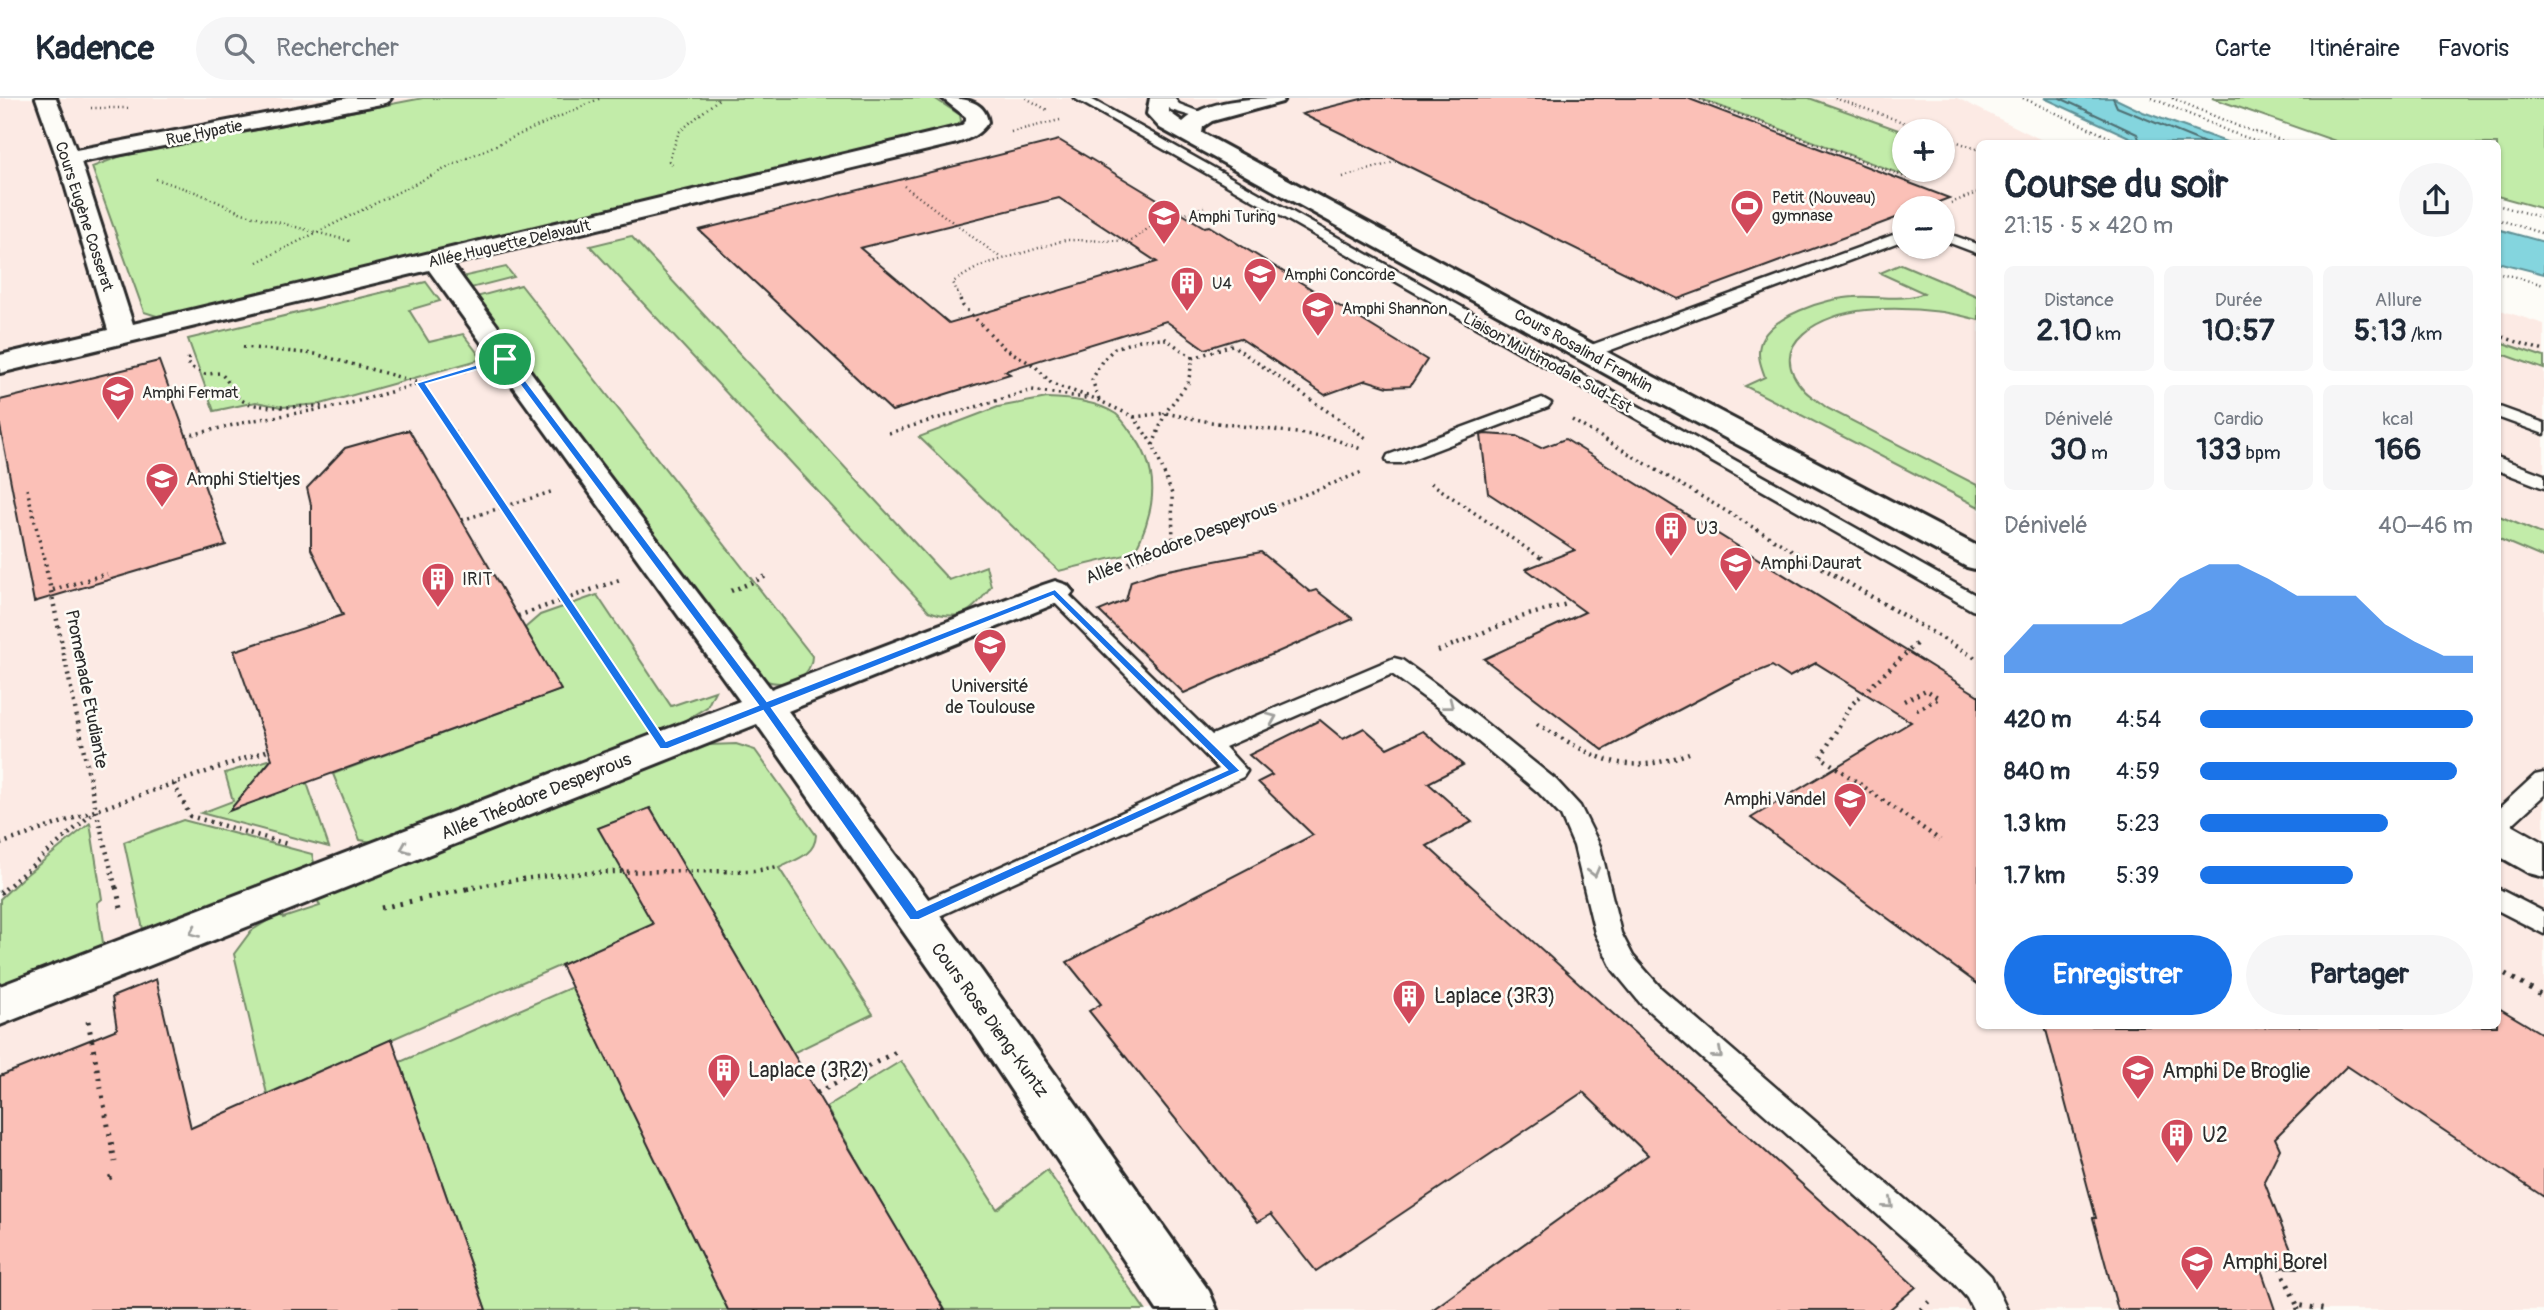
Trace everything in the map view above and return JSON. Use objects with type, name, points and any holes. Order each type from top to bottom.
[{"type":"street","name":"Cours Eugène Cosserat","points":[[46,98],[68,158],[123,335]]},
{"type":"street","name":"Rue Hypatie","points":[[68,158],[381,98]]},
{"type":"street","name":"Allée Huguette Delavault","points":[[0,364],[969,131],[977,122],[976,114],[952,98]]},
{"type":"street","name":"Cours Rosalind Franklin","points":[[1165,98],[1158,103],[1158,114],[1168,123],[1198,125],[1589,352],[1976,558]]},
{"type":"street","points":[[1198,125],[1275,98]]},
{"type":"street","name":"Cours Rose Dieng-Kuntz","points":[[436,261],[505,359],[765,706],[1090,1159],[1189,1310]]},
{"type":"street","name":"Allée Théodore Despeyrous","points":[[0,1006],[1055,592]]},
{"type":"street","points":[[2501,838],[2544,862]]},
{"type":"lane","name":"Liaison Multimodale Sud-Est","points":[[1080,98],[1976,604]]},
{"type":"lane","points":[[1589,352],[1892,239]]},
{"type":"lane","points":[[1955,240],[1976,249]]},
{"type":"lane","points":[[1395,459],[1542,403]]},
{"type":"lane","points":[[2501,413],[2544,429]]},
{"type":"lane","points":[[2501,465],[2544,482]]},
{"type":"lane","points":[[915,916],[1235,771],[1055,592]]},
{"type":"lane","points":[[1209,745],[1394,665],[1445,702],[1547,786],[1571,811],[1587,846],[1608,933],[1623,962],[1651,996],[1963,1270],[1979,1287],[1990,1310]]},
{"type":"lane","points":[[2501,820],[2544,781]]},
{"type":"lane","points":[[2501,900],[2544,924]]},
{"type":"path","points":[[257,262],[467,158],[601,98]]},
{"type":"path","points":[[686,201],[685,188],[669,161],[679,132],[720,98]]},
{"type":"path","points":[[1696,98],[1892,172]]},
{"type":"path","points":[[1835,98],[1894,119]]},
{"type":"path","points":[[2023,98],[2114,140]]},
{"type":"path","points":[[2152,98],[2254,140]]},
{"type":"path","points":[[2172,98],[2241,127],[2281,140]]},
{"type":"path","points":[[1955,141],[1976,149]]},
{"type":"path","points":[[1336,178],[1398,161]]},
{"type":"path","points":[[147,176],[198,193],[242,213],[354,242]]},
{"type":"path","points":[[897,181],[1002,258]]},
{"type":"path","points":[[1955,202],[1976,193]]},
{"type":"path","points":[[1174,545],[1172,494],[1153,445],[1134,417],[1099,400],[1052,384],[1035,366],[1004,348],[963,306],[953,282],[980,266],[1065,240],[1131,241],[1140,230],[1181,212],[1209,205]]},
{"type":"path","points":[[2501,206],[2544,218]]},
{"type":"path","points":[[2501,220],[2544,234]]},
{"type":"path","points":[[2501,273],[2544,285]]},
{"type":"path","points":[[2501,336],[2544,351]]},
{"type":"path","points":[[1099,400],[1092,380],[1102,361],[1115,348],[1140,340],[1166,339],[1193,358]]},
{"type":"path","points":[[1193,358],[1232,345]]},
{"type":"path","points":[[241,346],[315,354],[421,383],[664,746]]},
{"type":"path","points":[[193,355],[187,359],[190,367],[205,374],[220,373],[229,380],[232,390],[240,399],[254,405],[341,406]]},
{"type":"path","points":[[1153,445],[1165,413],[1188,383],[1193,358]]},
{"type":"path","points":[[186,436],[255,419],[341,406],[505,359]]},
{"type":"path","points":[[888,432],[1032,390],[1099,400]]},
{"type":"path","points":[[1134,417],[1165,413],[1210,422],[1328,437],[1395,459]]},
{"type":"path","name":"Allée Théodore Despeyrous","points":[[1055,592],[1395,459]]},
{"type":"path","points":[[462,520],[594,479]]},
{"type":"path","name":"Promenade Etudiante","points":[[27,489],[53,590],[96,810],[118,895]]},
{"type":"path","points":[[518,616],[659,566]]},
{"type":"path","points":[[53,590],[107,574]]},
{"type":"path","points":[[1430,655],[1521,617],[1567,604]]},
{"type":"path","points":[[1916,644],[1851,705],[1821,757],[1940,840]]},
{"type":"path","points":[[1905,702],[1926,690],[1938,698],[1917,710]]},
{"type":"path","points":[[1526,719],[1581,749],[1617,763],[1653,765],[1689,753]]},
{"type":"path","points":[[0,844],[269,750]]},
{"type":"path","points":[[174,784],[190,816],[362,865]]},
{"type":"path","points":[[0,893],[96,810]]},
{"type":"path","points":[[379,908],[514,878],[573,872],[754,871],[778,867]]},
{"type":"path","points":[[2501,971],[2544,997]]},
{"type":"path","points":[[86,1012],[115,1163]]},
{"type":"path","points":[[817,1093],[896,1052]]},
{"type":"path","points":[[108,1178],[117,1174]]},
{"type":"path","points":[[2280,1267],[2298,1308],[2328,1310]]},
{"type":"shaded area","name":"Université de Toulouse","points":[[0,98],[1957,98],[2042,140],[1976,140],[1976,1029],[2501,1029],[2501,310],[2544,324],[2544,1310],[0,1310]]},
{"type":"green space","points":[[423,98],[934,98],[960,115],[961,121],[957,127],[174,316],[160,317],[144,312],[92,167],[121,156]]},
{"type":"green space","points":[[1698,98],[1809,98],[1892,128],[1892,171]]},
{"type":"green space","points":[[2212,98],[2544,98],[2544,209],[2501,197],[2501,140],[2332,140]]},
{"type":"green space","points":[[631,236],[949,580],[986,566],[991,586],[979,602],[958,615],[929,611],[590,246]]},
{"type":"green space","points":[[1901,264],[1976,296],[1976,319],[1923,310],[1895,309],[1850,312],[1833,317],[1803,334],[1794,345],[1790,359],[1793,374],[1805,391],[1827,408],[1976,484],[1976,505],[1745,386],[1765,377],[1759,357],[1760,345],[1774,325],[1786,317],[1815,305],[1843,298],[1908,297],[1924,293],[1880,273]]},
{"type":"green space","points":[[506,267],[514,277],[471,288],[461,277]]},
{"type":"green space","points":[[426,282],[440,301],[409,310],[429,342],[463,334],[482,359],[321,404],[282,407],[256,402],[214,411],[188,339]]},
{"type":"green space","points":[[521,285],[812,656],[806,672],[800,677],[785,683],[760,678],[476,297]]},
{"type":"green space","points":[[2501,342],[2544,357],[2544,369],[2501,353]]},
{"type":"green space","points":[[1047,398],[1083,402],[1116,414],[1140,445],[1151,475],[1152,490],[1147,521],[1134,553],[1059,571],[919,437],[998,407]]},
{"type":"green space","points":[[2501,517],[2544,535],[2544,558],[2501,540]]},
{"type":"green space","points":[[597,595],[671,706],[715,691],[707,707],[677,725],[373,842],[360,840],[333,774],[560,690],[525,628],[540,615]]},
{"type":"green space","points":[[736,744],[755,750],[816,835],[808,853],[779,868],[873,1014],[793,1053],[705,902],[267,1094],[234,954],[251,931],[280,913],[283,918],[320,906],[317,899],[709,745]],"holes":[[[650,808],[667,837],[616,858],[599,828]]]},
{"type":"green space","points":[[272,759],[261,772],[268,796],[307,783],[329,847],[201,813],[233,801],[225,773]]},
{"type":"green space","points":[[183,820],[312,854],[315,867],[144,934],[124,842]]},
{"type":"green space","points":[[90,823],[102,899],[97,903],[104,949],[0,990],[0,899]]},
{"type":"green space","points":[[572,987],[728,1310],[486,1310],[400,1062]]},
{"type":"green space","points":[[901,1061],[997,1209],[1047,1170],[1145,1310],[929,1310],[940,1303],[826,1107]]},
{"type":"water","points":[[2044,98],[2114,98],[2143,112],[2221,140],[2135,140]]},
{"type":"water","points":[[2501,230],[2544,242],[2544,274],[2501,263]]},
{"type":"building","points":[[1365,98],[1687,98],[1892,176],[1892,182],[1907,182],[1944,196],[1892,196],[1892,219],[1678,299],[1302,114]]},
{"type":"building","points":[[1059,140],[1204,227],[1209,226],[1427,360],[1410,386],[1388,387],[1366,380],[1325,395],[1240,338],[1205,349],[1166,321],[1005,371],[1010,374],[892,411],[699,230]],"holes":[[[1059,198],[1157,262],[949,323],[860,248]]]},
{"type":"building","points":[[159,361],[226,545],[34,602],[0,426],[0,400]]},
{"type":"building","name":"IRIT","points":[[409,430],[561,690],[229,811],[272,759],[234,651],[343,615],[311,549],[311,505],[307,488],[345,448]]},
{"type":"building","points":[[1481,435],[1516,436],[1541,448],[1565,439],[1976,694],[1976,983],[1751,818],[1911,722],[1816,663],[1789,677],[1772,666],[1734,681],[1603,750],[1484,659],[1585,612],[1526,569],[1575,550],[1488,493]]},
{"type":"building","points":[[1261,552],[1310,592],[1316,590],[1353,619],[1184,693],[1099,611],[1126,600],[1131,581],[1158,572]]},
{"type":"building","name":"Laplace (3R3)","points":[[1320,720],[1343,739],[1364,728],[1387,748],[1423,731],[1463,765],[1428,783],[1472,822],[1427,846],[1916,1287],[1889,1310],[1432,1310],[1648,1155],[1583,1092],[1316,1271],[1271,1214],[1258,1222],[1089,1011],[1101,1004],[1067,962],[1313,835],[1258,782],[1272,775],[1249,755]]},
{"type":"building","name":"Laplace (3R2)","points":[[650,808],[945,1310],[728,1310],[561,965],[653,924],[598,828]]},
{"type":"building","points":[[156,979],[191,1128],[392,1039],[486,1310],[0,1310],[0,1076],[117,1029],[112,997]]},
{"type":"building","name":"U2","points":[[2501,1009],[2544,1035],[2544,1197],[2347,1066],[2275,1138],[2280,1149],[2264,1181],[2298,1268],[2260,1266],[2275,1310],[2118,1310],[2093,1218],[2096,1218],[2046,1029],[2501,1029]]},
{"type":"place","name":"Petit (Nouveau) gymnase","points":[[1747,236]]},
{"type":"place","name":"Amphi Turing","points":[[1164,246]]},
{"type":"place","name":"Amphi Concorde","points":[[1260,304]]},
{"type":"place","name":"U4","points":[[1187,313]]},
{"type":"place","name":"Amphi Shannon","points":[[1318,338]]},
{"type":"place","name":"Amphi Fermat","points":[[118,422]]},
{"type":"place","name":"Amphi Stieltjes","points":[[162,509]]},
{"type":"place","name":"U3","points":[[1671,558]]},
{"type":"place","name":"Amphi Daurat","points":[[1736,593]]},
{"type":"place","name":"IRIT","points":[[438,609]]},
{"type":"place","name":"Université de Toulouse","points":[[990,675]]},
{"type":"place","name":"Amphi Vandel","points":[[1850,829]]},
{"type":"place","name":"Laplace (3R3)","points":[[1409,1026]]},
{"type":"place","name":"Laplace (3R2)","points":[[724,1100]]},
{"type":"place","name":"Amphi De Broglie","points":[[2138,1101]]},
{"type":"place","name":"U2","points":[[2177,1165]]},
{"type":"place","name":"Amphi Borel","points":[[2197,1292]]},
{"type":"route","points":[[505,359],[421,383],[664,746],[683,739],[765,706],[1055,592],[1235,771],[915,916],[765,706],[505,359]]}]
